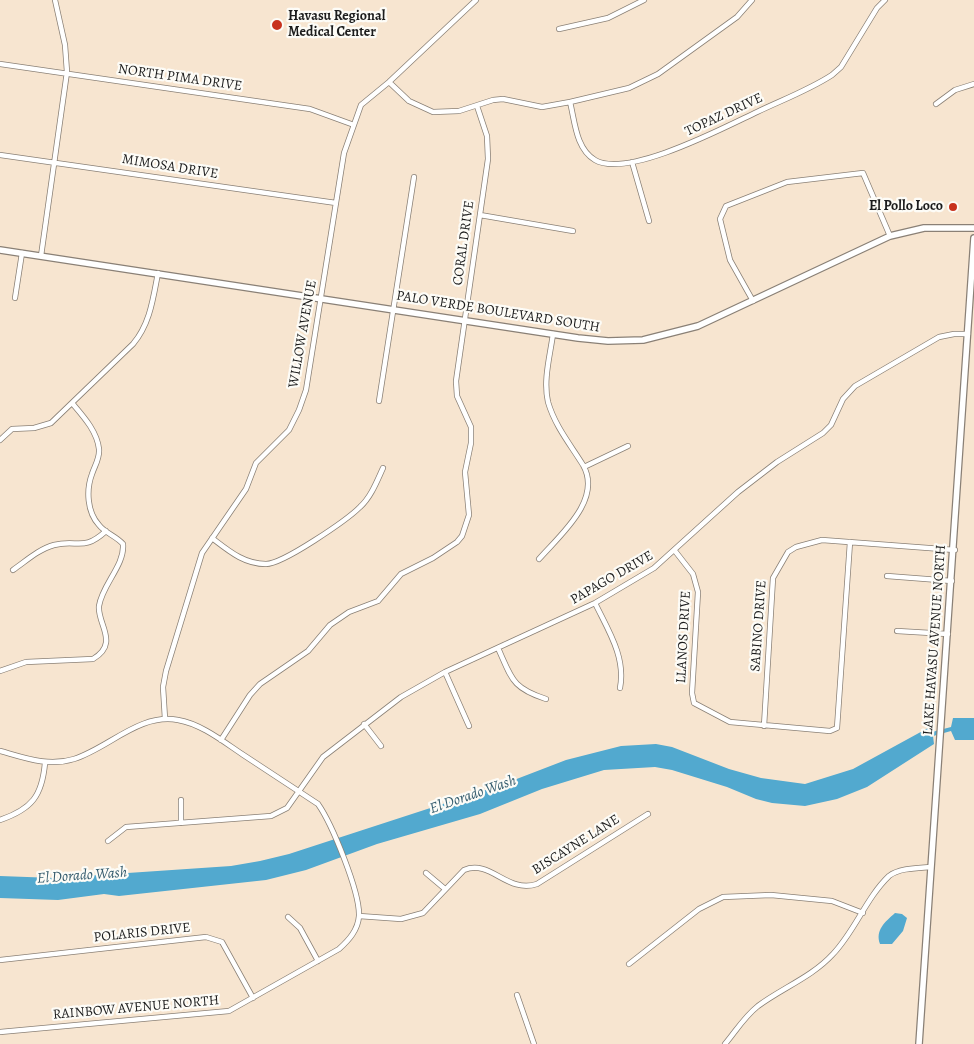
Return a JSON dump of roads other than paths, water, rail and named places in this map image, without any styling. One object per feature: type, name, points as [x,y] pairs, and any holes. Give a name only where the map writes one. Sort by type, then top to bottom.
[{"type":"main road","name":"PALO VERDE BOULEVARD SOUTH","points":[[0,250],[608,341],[642,340],[698,326],[890,236],[924,228],[974,228]]},
{"type":"main road","name":"LAKE HAVASU AVENUE NORTH","points":[[919,1044],[974,238]]},
{"type":"street","points":[[41,256],[67,72],[65,45],[55,0]]},
{"type":"street","name":"WILLOW AVENUE","points":[[165,719],[163,687],[166,671],[202,553],[246,489],[256,463],[289,430],[300,410],[306,390],[344,153],[361,104],[389,82],[476,0]]},
{"type":"street","points":[[559,29],[608,18],[644,0]]},
{"type":"street","points":[[389,82],[409,101],[433,112],[459,111],[503,99],[542,107],[570,102],[629,88],[658,74],[737,17],[752,0]]},
{"type":"street","name":"TOPAZ DRIVE","points":[[570,102],[580,144],[588,155],[597,161],[607,164],[632,162],[677,150],[827,78],[841,67],[877,8],[885,0]]},
{"type":"street","name":"NORTH PIMA DRIVE","points":[[0,64],[67,72],[310,109],[354,125]]},
{"type":"street","points":[[936,104],[955,90],[974,84]]},
{"type":"street","name":"CORAL DRIVE","points":[[221,740],[250,694],[260,684],[308,652],[330,625],[349,612],[378,601],[402,574],[433,558],[457,542],[462,536],[468,515],[465,472],[471,443],[471,427],[457,396],[456,381],[488,148],[487,136],[477,106]]},
{"type":"street","name":"MIMOSA DRIVE","points":[[0,155],[55,161],[336,203]]},
{"type":"street","points":[[632,162],[648,221]]},
{"type":"street","points":[[752,301],[730,260],[720,219],[726,206],[787,182],[863,173],[890,236]]},
{"type":"street","points":[[379,401],[414,177]]},
{"type":"street","points":[[480,215],[573,231]]},
{"type":"street","points":[[15,298],[22,253]]},
{"type":"street","points":[[0,440],[12,429],[34,428],[51,423],[140,335],[151,312],[158,273]]},
{"type":"street","points":[[538,559],[568,527],[582,507],[586,492],[584,467],[561,433],[548,400],[546,383],[553,334]]},
{"type":"street","name":"PAPAGO DRIVE","points":[[108,841],[126,827],[271,816],[286,808],[323,757],[364,724],[420,685],[595,603],[654,568],[675,551],[708,517],[738,492],[777,462],[823,433],[831,425],[843,399],[855,386],[939,337],[968,334]]},
{"type":"street","points":[[0,671],[26,662],[83,660],[98,656],[106,638],[106,629],[100,620],[99,604],[124,548],[119,539],[98,525],[88,502],[89,482],[98,457],[96,438],[88,421],[72,403]]},
{"type":"street","points":[[584,467],[628,446]]},
{"type":"street","points":[[212,538],[248,562],[268,564],[276,562],[291,555],[361,507],[383,468]]},
{"type":"street","points":[[14,570],[43,549],[55,544],[90,543],[106,531]]},
{"type":"street","name":"SABINO DRIVE","points":[[764,726],[775,572],[788,552],[796,547],[822,540],[954,550]]},
{"type":"street","name":"LLANOS DRIVE","points":[[675,551],[694,574],[698,592],[692,693],[694,703],[730,722],[830,731],[837,728],[850,542]]},
{"type":"street","points":[[887,576],[952,581]]},
{"type":"street","points":[[595,603],[621,661],[622,677],[620,688]]},
{"type":"street","points":[[897,631],[948,634]]},
{"type":"street","points":[[498,648],[517,686],[527,693],[546,699]]},
{"type":"street","points":[[445,672],[469,726]]},
{"type":"street","points":[[0,751],[45,763],[73,759],[130,730],[165,719],[193,724],[221,740],[318,804],[327,817],[357,898],[359,916]]},
{"type":"street","points":[[364,724],[381,746]]},
{"type":"street","points":[[0,820],[23,809],[40,794],[45,763]]},
{"type":"street","points":[[181,800],[181,823]]},
{"type":"street","name":"BISCAYNE LANE","points":[[359,916],[401,919],[414,917],[432,906],[445,889],[464,870],[474,867],[488,871],[518,886],[527,887],[537,884],[648,814]]},
{"type":"street","points":[[725,1044],[744,1018],[757,1007],[817,969],[833,954],[891,874],[913,868],[930,868]]},
{"type":"street","points":[[426,873],[445,889]]},
{"type":"street","points":[[628,964],[699,909],[723,897],[771,896],[832,901],[862,913]]},
{"type":"street","name":"RAINBOW AVENUE NORTH","points":[[0,1032],[229,1011],[340,949],[350,939],[359,916]]},
{"type":"street","points":[[288,917],[300,928],[318,961]]},
{"type":"street","name":"POLARIS DRIVE","points":[[0,960],[206,937],[214,938],[222,942],[253,998]]},
{"type":"street","points":[[517,995],[534,1044]]},
{"type":"water","name":"El Dorado Wash","points":[[953,718],[974,718],[974,740],[955,740],[951,731],[933,736],[934,744],[867,787],[837,799],[805,806],[772,803],[756,799],[727,787],[672,770],[655,767],[604,770],[542,789],[480,814],[377,844],[306,870],[266,880],[119,896],[104,894],[58,900],[0,898],[0,876],[54,878],[231,866],[289,854],[501,785],[566,760],[621,746],[656,744],[672,747],[729,769],[761,778],[805,784],[853,769],[928,728],[932,732],[951,727]]},
{"type":"water","points":[[895,913],[902,914],[907,918],[903,931],[892,944],[880,944],[880,930]]},
{"type":"place","name":"Havasu Regional Medical Center","points":[[277,25]]},
{"type":"place","name":"El Pollo Loco","points":[[953,207]]}]
